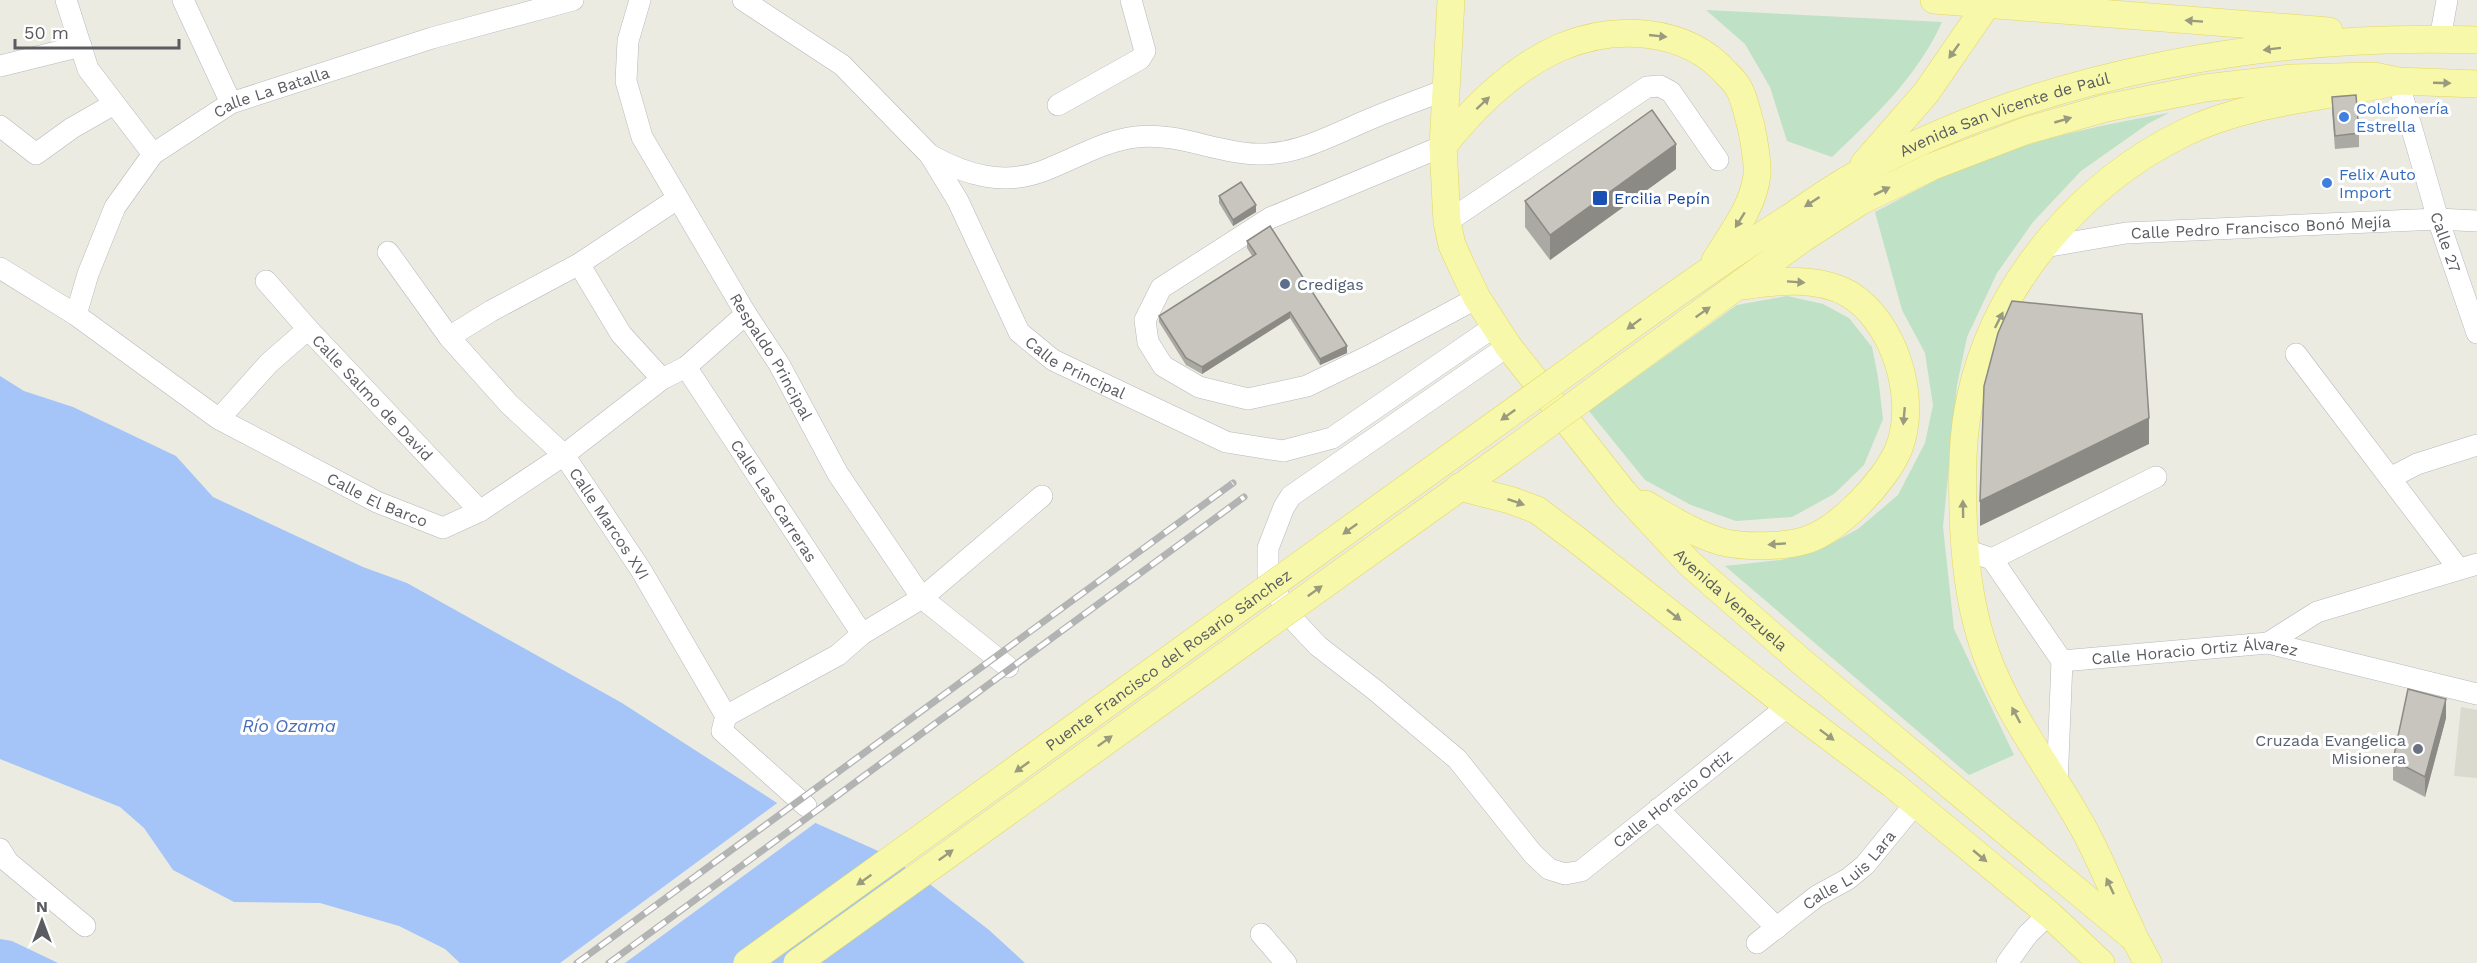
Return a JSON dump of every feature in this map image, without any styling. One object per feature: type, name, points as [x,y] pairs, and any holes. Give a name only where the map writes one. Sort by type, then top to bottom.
[{"type":"main road","name":"Avenida Venezuela","points":[[1451,0],[1444,90],[1443,146],[1447,222],[1452,245],[1478,298],[1502,336],[1624,493],[1690,564],[1811,670],[2135,939],[2148,963]]},
{"type":"main road","points":[[1934,0],[1989,2],[2142,18],[2440,39]]},
{"type":"main road","points":[[1854,176],[1926,93],[1989,2]]},
{"type":"main road","points":[[1443,146],[1461,123],[1503,84],[1531,64],[1561,47],[1595,36],[1631,34],[1664,36],[1692,46],[1718,64],[1738,87],[1754,141],[1757,175],[1749,207],[1710,268]]},
{"type":"main road","name":"Avenida San Vicente de Paúl","points":[[1590,356],[1710,268],[1854,176],[1923,142],[2019,102],[2119,74],[2212,56],[2330,43],[2477,40]]},
{"type":"main road","name":"Avenida San Vicente de Paúl","points":[[1604,383],[1802,239],[1861,201],[1930,168],[2025,131],[2106,108],[2205,88],[2292,78],[2374,76],[2398,81],[2477,84]]},
{"type":"main road","points":[[2135,939],[2086,833],[1996,678],[1980,636],[1964,549],[1962,454],[1971,395],[1988,341],[2015,287],[2050,238],[2088,197],[2133,161],[2187,131],[2236,113],[2295,99],[2361,90],[2398,81]]},
{"type":"main road","points":[[1624,493],[1694,533],[1725,543],[1760,545],[1800,542],[1827,529],[1851,512],[1865,497],[1899,448],[1905,421],[1906,391],[1899,361],[1871,312],[1849,294],[1824,285],[1774,281],[1738,287]]},
{"type":"main road","points":[[1662,303],[1677,330]]},
{"type":"main road","name":"Puente Francisco del Rosario Sánchez","points":[[747,963],[1590,356]]},
{"type":"main road","name":"Puente Francisco del Rosario Sánchez","points":[[797,963],[1604,383]]},
{"type":"main road","points":[[1459,487],[1510,500],[1537,510],[1788,706],[1893,784],[2049,914],[2101,963]]},
{"type":"street","points":[[66,0],[88,69],[153,154]]},
{"type":"street","points":[[183,0],[231,103]]},
{"type":"street","name":"Calle La Batalla","points":[[76,315],[88,274],[115,207],[153,154],[231,103],[504,16],[573,0]]},
{"type":"street","name":"Respaldo Principal","points":[[640,0],[628,40],[626,81],[642,137],[677,199],[778,364],[838,474],[922,598],[1008,667]]},
{"type":"street","name":"Calle Principal","points":[[743,0],[842,65],[930,155],[958,201],[1019,332],[1053,360],[1226,442],[1283,450],[1332,438],[1502,336]]},
{"type":"street","points":[[1058,105],[1140,59],[1145,51],[1131,0]]},
{"type":"street","points":[[2440,39],[2447,0]]},
{"type":"street","points":[[0,66],[81,46]]},
{"type":"street","name":"Calle 27","points":[[2398,81],[2438,219],[2477,333]]},
{"type":"street","points":[[1447,222],[1647,87],[1659,86],[1671,92],[1718,159]]},
{"type":"street","points":[[930,155],[968,173],[1006,178],[1043,171],[1094,148],[1138,137],[1177,138],[1248,154],[1281,153],[1314,144],[1444,90]]},
{"type":"street","points":[[0,126],[36,154],[72,128],[114,104]]},
{"type":"street","points":[[1443,146],[1270,218],[1161,288],[1145,320],[1148,342],[1163,366],[1199,387],[1248,399],[1307,386],[1371,356],[1478,298]]},
{"type":"street","points":[[449,337],[490,311],[579,264],[677,199]]},
{"type":"street","name":"Calle Pedro Francisco Bonó Mejía","points":[[2044,247],[2127,233],[2438,219],[2477,221]]},
{"type":"street","name":"Calle Marcos XVI","points":[[388,252],[449,337],[509,404],[564,455],[641,570],[726,717],[722,731],[806,806]]},
{"type":"street","points":[[579,264],[621,334],[662,379]]},
{"type":"street","name":"Calle El Barco","points":[[0,268],[76,315],[219,419],[377,502],[443,528],[480,512],[564,455],[662,379],[686,367],[746,314]]},
{"type":"street","name":"Calle Salmo de David","points":[[266,281],[308,329],[480,512]]},
{"type":"street","points":[[219,419],[269,363],[308,329]]},
{"type":"street","name":"Calle Horacio Ortiz","points":[[1502,336],[1290,496],[1280,515],[1268,549],[1268,574],[1287,613],[1318,646],[1375,690],[1457,759],[1533,854],[1549,869],[1565,874],[1581,871],[1788,706]]},
{"type":"street","points":[[2268,643],[2317,612],[2468,566],[2390,478],[2296,354]]},
{"type":"street","name":"Calle Las Carreras","points":[[686,367],[862,634]]},
{"type":"street","points":[[2390,478],[2417,464],[2477,445]]},
{"type":"street","points":[[1992,559],[2156,477]]},
{"type":"street","points":[[726,717],[838,655],[862,634],[922,598],[1042,495]]},
{"type":"street","points":[[1964,549],[1992,559],[2062,661],[2057,785]]},
{"type":"street","name":"Calle Horacio Ortiz Álvarez","points":[[2062,661],[2268,643],[2477,694]]},
{"type":"street","name":"Calle Luis Lara","points":[[1757,943],[1817,896],[1848,879],[1866,865],[1915,804]]},
{"type":"street","points":[[1659,809],[1777,928]]},
{"type":"street","points":[[0,849],[8,862],[85,926]]},
{"type":"street","points":[[2007,963],[2028,934],[2049,914]]},
{"type":"street","points":[[1261,934],[1286,963]]},
{"type":"shaded area","points":[[2461,707],[2477,710],[2477,778],[2454,776]]},
{"type":"green space","points":[[1706,10],[1942,22],[1932,42],[1908,78],[1879,111],[1832,157],[1787,141],[1770,87],[1745,44]]},
{"type":"green space","points":[[2169,113],[2149,123],[2081,171],[2033,222],[1997,273],[1967,337],[1957,385],[1943,527],[1954,629],[2014,755],[1969,775],[1725,566],[1781,560],[1821,549],[1858,529],[1898,495],[1925,443],[1933,405],[1925,353],[1902,310],[1875,212],[1946,176],[1994,156],[2068,134]]},
{"type":"green space","points":[[1787,296],[1823,304],[1849,318],[1872,347],[1883,419],[1864,465],[1834,494],[1792,517],[1736,521],[1691,505],[1645,480],[1589,411],[1737,305]]},
{"type":"water","name":"Río Ozama","points":[[0,376],[24,391],[73,407],[176,456],[213,497],[363,567],[407,583],[622,703],[791,812],[876,850],[918,875],[989,930],[1025,963],[460,963],[445,949],[399,926],[320,903],[234,902],[173,870],[144,828],[120,807],[0,759]]},
{"type":"water","points":[[0,939],[12,941],[58,963],[0,963]]},
{"type":"pier","points":[[780,801],[818,821],[625,963],[560,963]]},
{"type":"building","points":[[2356,95],[2359,133],[2335,136],[2332,97]]},
{"type":"building","points":[[1652,110],[1676,144],[1550,235],[1525,201]]},
{"type":"building","points":[[1241,182],[1256,205],[1233,220],[1219,196]]},
{"type":"building","points":[[1270,226],[1347,346],[1320,359],[1290,312],[1202,367],[1186,358],[1159,316],[1256,254],[1247,241]]},
{"type":"building","points":[[2012,301],[2142,314],[2149,418],[1980,501],[1984,386],[1998,333]]},
{"type":"building","name":"Cruzada Evangelica Misionera","points":[[2408,689],[2446,699],[2425,777],[2393,760]]},
{"type":"railway","points":[[577,963],[1233,483]]},
{"type":"railway","points":[[609,963],[1244,497]]},
{"type":"place","name":"Colchonería Estrella","points":[[2344,117]]},
{"type":"place","name":"Felix Auto Import","points":[[2327,183]]},
{"type":"place","name":"Ercilia Pepín","points":[[1600,198]]},
{"type":"place","name":"Credigas","points":[[1285,284]]},
{"type":"place","name":"Cruzada Evangelica Misionera","points":[[2418,749]]}]
